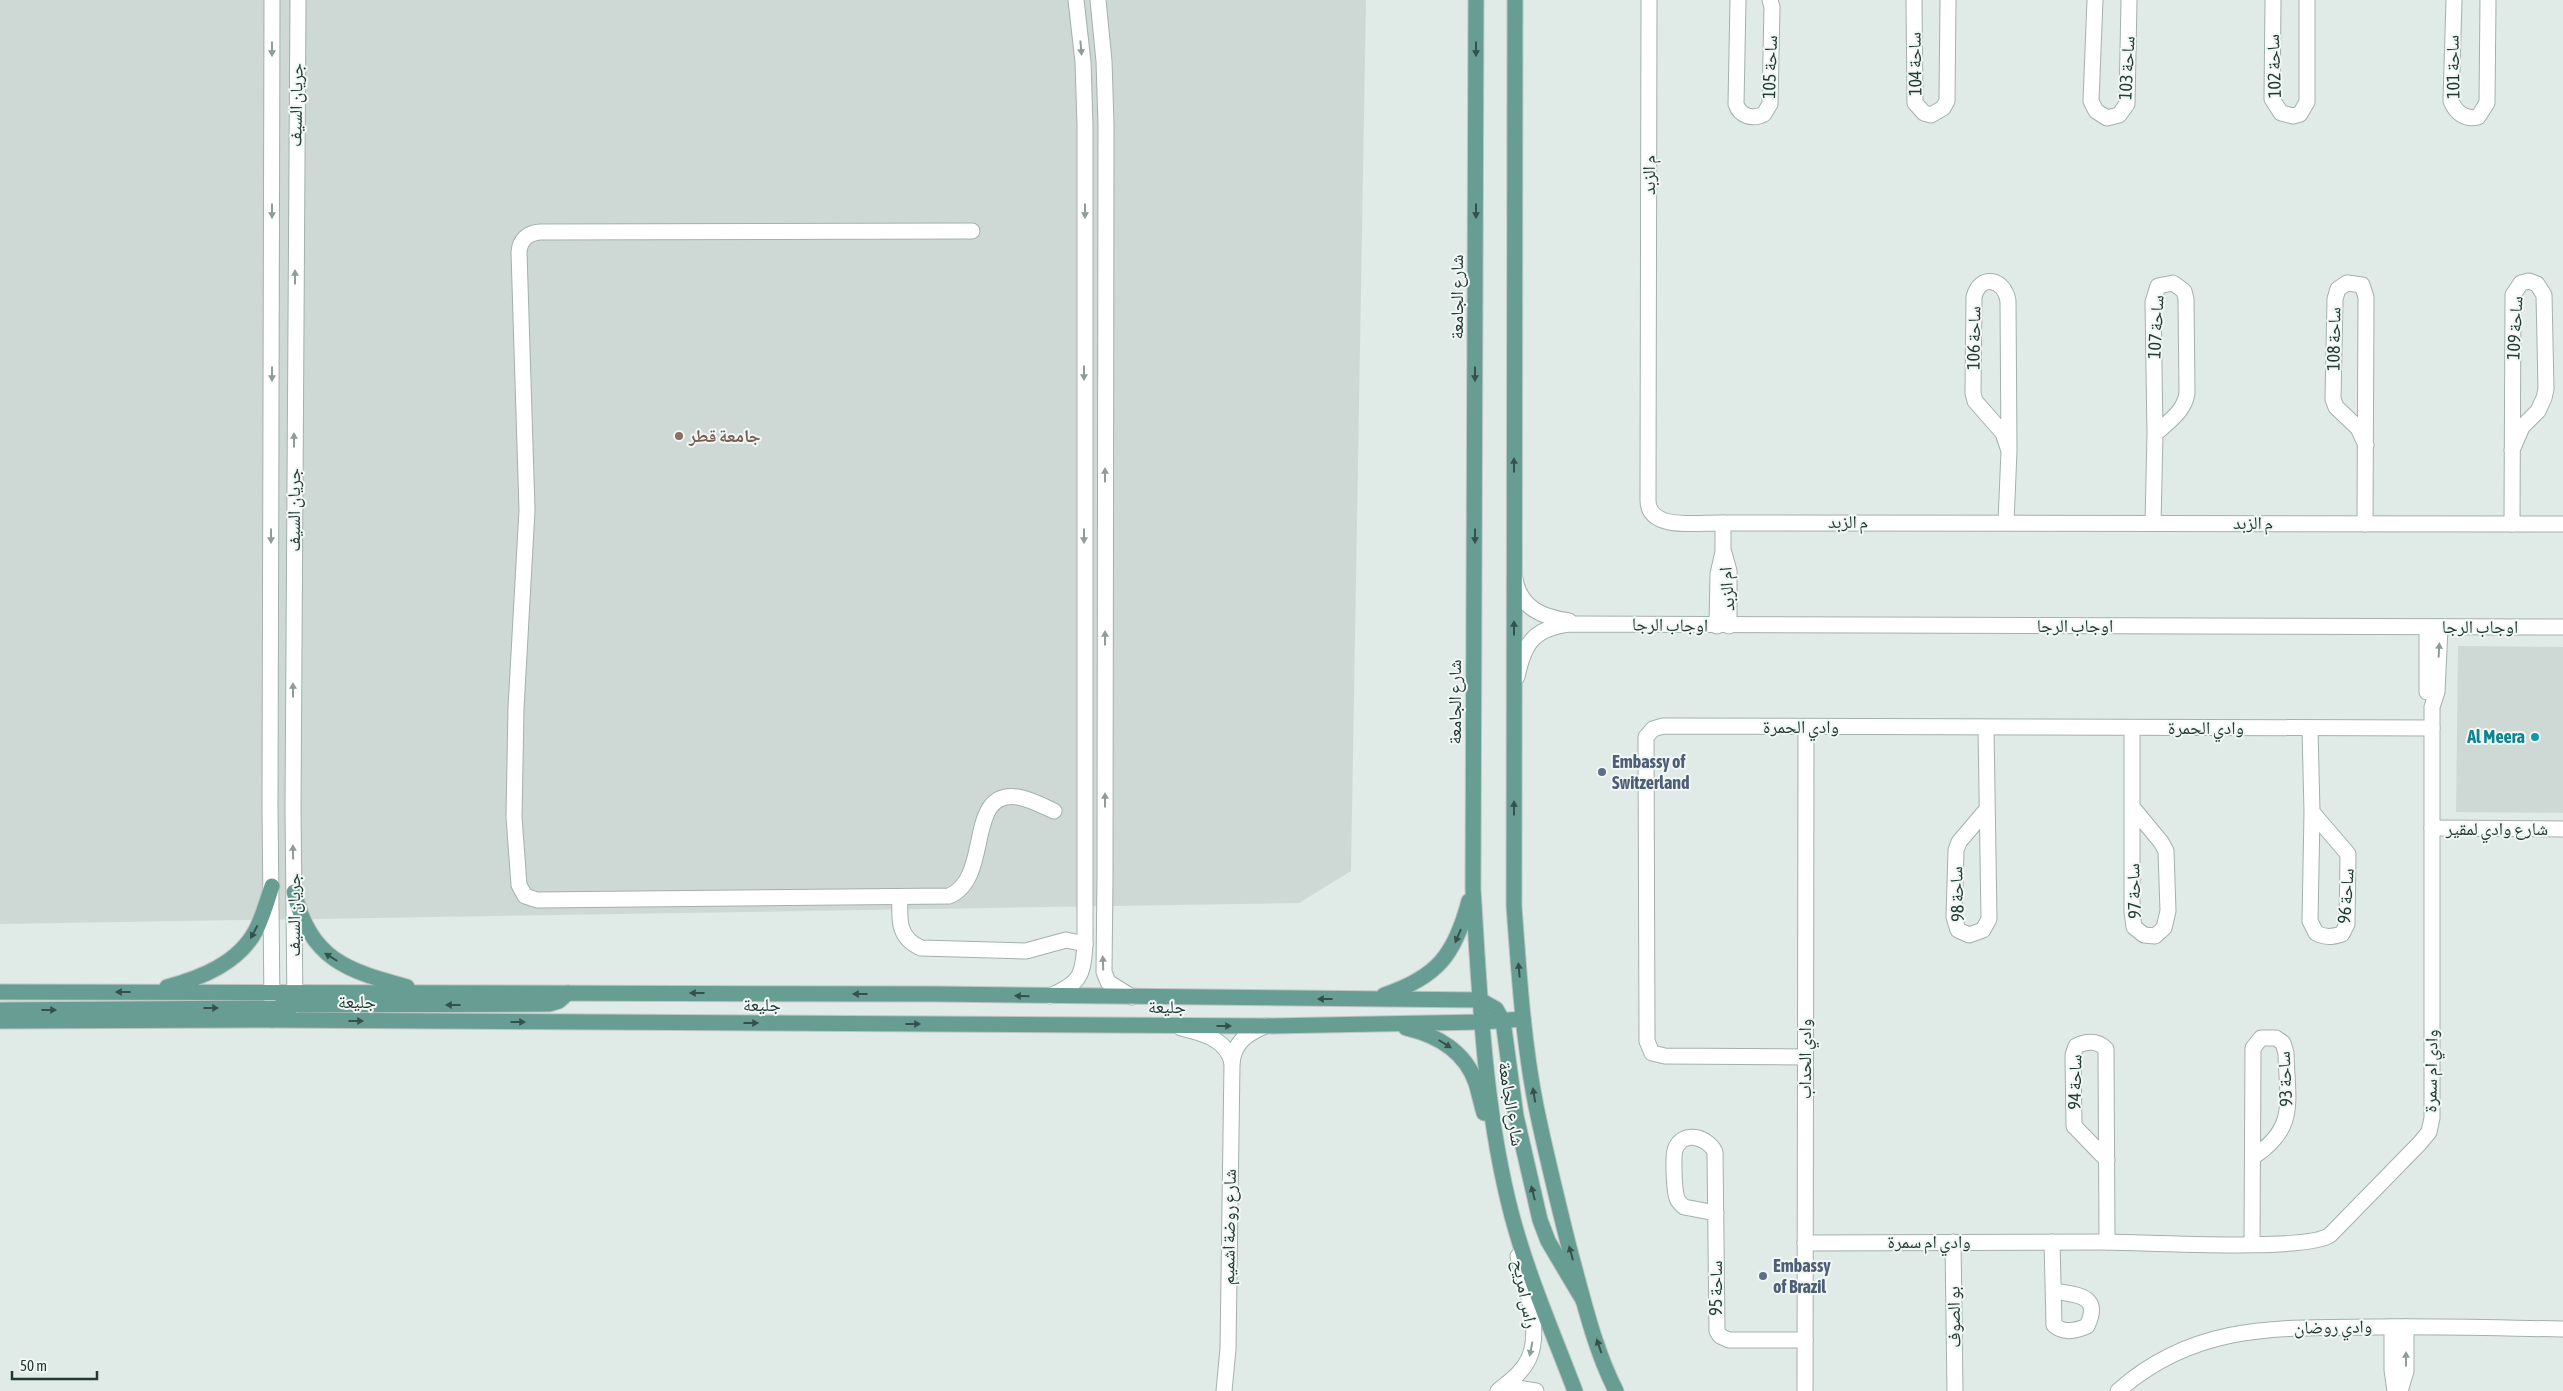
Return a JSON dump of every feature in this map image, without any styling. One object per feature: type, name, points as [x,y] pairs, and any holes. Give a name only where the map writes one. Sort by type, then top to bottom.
[{"type":"main road","name":"شارع الجامعة","points":[[1476,0],[1473,889],[1480,1000],[1494,1128],[1512,1215],[1531,1275],[1575,1391]]},
{"type":"main road","name":"شارع الجامعة","points":[[1515,0],[1514,906],[1523,1018],[1536,1105],[1583,1300],[1616,1391]]},
{"type":"main road","points":[[147,992],[200,976],[224,964],[242,951],[257,928],[272,886]]},
{"type":"main road","points":[[1374,999],[1422,979],[1448,955],[1460,931],[1473,889]]},
{"type":"main road","points":[[294,892],[300,915],[323,951],[355,971],[425,992]]},
{"type":"main road","name":"جليعة","points":[[0,992],[272,992],[295,1006],[1175,1026],[1482,1022],[1523,1018]]},
{"type":"main road","name":"جليعة","points":[[295,1006],[425,992],[1480,1000]]},
{"type":"main road","points":[[0,1021],[272,1014],[295,1006],[549,1004],[559,1001],[568,993]]},
{"type":"main road","points":[[1480,1000],[1496,1009],[1503,1021],[1516,1116],[1540,1220],[1548,1241],[1583,1300]]},
{"type":"main road","points":[[0,1010],[272,1014]]},
{"type":"main road","points":[[1382,1023],[1423,1032],[1442,1042],[1460,1055],[1472,1073],[1486,1119],[1494,1128]]},
{"type":"street","name":"جريان السيف","points":[[272,0],[272,1014]]},
{"type":"street","name":"جريان السيف","points":[[295,1006],[296,108],[298,0]]},
{"type":"street","points":[[1048,997],[1068,989],[1080,976],[1085,944],[1085,125],[1083,62],[1076,0]]},
{"type":"street","points":[[1098,0],[1104,61],[1106,124],[1103,964],[1105,977],[1117,989],[1132,997]]},
{"type":"street","name":"م الزبد","points":[[1649,0],[1648,508],[1655,518],[1666,522],[1723,523],[2563,524]]},
{"type":"street","name":"ساحة 105","points":[[1738,0],[1736,104],[1741,112],[1753,117],[1764,114],[1770,104],[1772,7],[1770,0]]},
{"type":"street","name":"ساحة 104","points":[[1914,0],[1915,103],[1924,113],[1931,115],[1943,108],[1947,101],[1948,0]]},
{"type":"street","name":"ساحة 103","points":[[2095,0],[2091,101],[2096,111],[2107,118],[2119,115],[2127,104],[2129,0]]},
{"type":"street","name":"ساحة 102","points":[[2273,0],[2272,98],[2281,113],[2293,116],[2300,114],[2307,102],[2307,0]]},
{"type":"street","name":"ساحة 101","points":[[2454,0],[2451,101],[2460,114],[2473,118],[2478,116],[2487,103],[2488,0]]},
{"type":"street","points":[[272,108],[280,103],[287,102],[296,108]]},
{"type":"street","points":[[972,231],[540,232],[529,234],[519,247],[527,510],[517,672],[514,817],[519,885],[522,893],[529,898],[547,900],[942,897],[962,889],[970,878],[986,814],[996,802],[1017,797],[1054,811]]},
{"type":"street","name":"ساحة 109","points":[[2512,450],[2522,427],[2541,405],[2546,389],[2544,295],[2538,284],[2529,281],[2521,283],[2513,295],[2512,450],[2512,524]]},
{"type":"street","name":"ساحة 106","points":[[2006,522],[2009,451],[2008,301],[2003,286],[1988,282],[1979,287],[1974,297],[1972,393],[1976,401],[2003,433],[2009,451]]},
{"type":"street","name":"ساحة 107","points":[[2153,523],[2155,434],[2154,297],[2158,286],[2173,283],[2184,291],[2186,299],[2186,403],[2155,434]]},
{"type":"street","name":"ساحة 108","points":[[2365,524],[2366,445],[2366,292],[2358,283],[2347,283],[2338,289],[2335,300],[2333,399],[2336,407],[2358,428],[2366,445]]},
{"type":"street","name":"ام الزبد","points":[[1723,523],[1723,552],[1718,574],[1723,626]]},
{"type":"street","name":"اوجاب الرجا","points":[[1513,555],[1517,589],[1534,611],[1553,618],[1587,623]]},
{"type":"street","name":"اوجاب الرجا","points":[[1514,693],[1522,655],[1527,645],[1535,636],[1560,625],[1587,623],[1723,626],[2563,627]]},
{"type":"street","name":"وادي ام سمرة","points":[[1806,1243],[2107,1242],[2292,1244],[2324,1240],[2419,1144],[2429,1132],[2432,1118],[2432,707],[2427,694],[2433,627]]},
{"type":"street","name":"وادي الحمرة","points":[[1806,1058],[1665,1056],[1652,1052],[1647,1041],[1646,736],[1653,729],[1663,726],[1806,728],[2432,728]]},
{"type":"street","name":"وادي الحداب","points":[[1806,728],[1806,1391]]},
{"type":"street","name":"ساحة 98","points":[[1986,728],[1989,919],[1983,930],[1969,935],[1958,930],[1954,917],[1956,850],[1959,842],[1987,809]]},
{"type":"street","name":"ساحة 97","points":[[2132,728],[2132,912],[2134,927],[2144,935],[2155,936],[2164,928],[2168,911],[2166,851],[2161,842],[2133,808]]},
{"type":"street","name":"ساحة 96","points":[[2310,729],[2312,812],[2310,921],[2316,934],[2332,937],[2342,934],[2347,924],[2348,854],[2312,812]]},
{"type":"street","name":"شارع وادي لمقير","points":[[2432,828],[2563,829]]},
{"type":"street","points":[[900,897],[899,918],[903,933],[907,940],[921,948],[1026,951],[1066,940],[1085,944]]},
{"type":"street","points":[[1085,923],[1094,927],[1104,924]]},
{"type":"street","points":[[1175,1026],[1201,1033],[1220,1043],[1229,1054],[1232,1063]]},
{"type":"street","name":"شارع روضة اشميم","points":[[1224,1391],[1228,1349],[1233,1051],[1238,1043],[1265,1026]]},
{"type":"street","name":"ساحة 93","points":[[2252,1244],[2253,1048],[2261,1038],[2276,1038],[2283,1044],[2286,1053],[2288,1114],[2282,1130],[2268,1147],[2253,1157]]},
{"type":"street","name":"ساحة 94","points":[[2107,1160],[2074,1126],[2073,1055],[2076,1046],[2084,1042],[2097,1042],[2106,1049],[2107,1160],[2107,1242]]},
{"type":"street","name":"ساحة 95","points":[[1716,1213],[1684,1207],[1676,1196],[1675,1151],[1683,1140],[1702,1138],[1708,1141],[1715,1152],[1716,1213],[1716,1326],[1720,1336],[1729,1340],[1806,1340]]},
{"type":"street","name":"راس امريح","points":[[1498,1391],[1524,1366],[1533,1347],[1531,1311],[1510,1226],[1512,1215]]},
{"type":"street","name":"بو الصوف","points":[[1953,1242],[1955,1391]]},
{"type":"street","points":[[2052,1242],[2054,1291]]},
{"type":"street","points":[[2395,1391],[2392,1370],[2399,1327]]},
{"type":"street","points":[[2399,1327],[2406,1371],[2400,1391]]},
{"type":"street","name":"وادي روضان","points":[[2118,1391],[2148,1367],[2179,1351],[2218,1338],[2267,1328],[2563,1329]]},
{"type":"street","points":[[1503,1391],[1518,1388],[1536,1391]]},
{"type":"shaded area","name":"جامعة قطر","points":[[0,0],[1366,0],[1351,871],[1299,903],[0,924]]},
{"type":"shaded area","points":[[2458,646],[2563,647],[2563,813],[2456,812]]},
{"type":"place","name":"جامعة قطر","points":[[679,436]]},
{"type":"place","name":"Al Meera","points":[[2535,737]]},
{"type":"place","name":"Embassy of Switzerland","points":[[1602,772]]},
{"type":"place","name":"Embassy of Brazil","points":[[1763,1276]]}]
